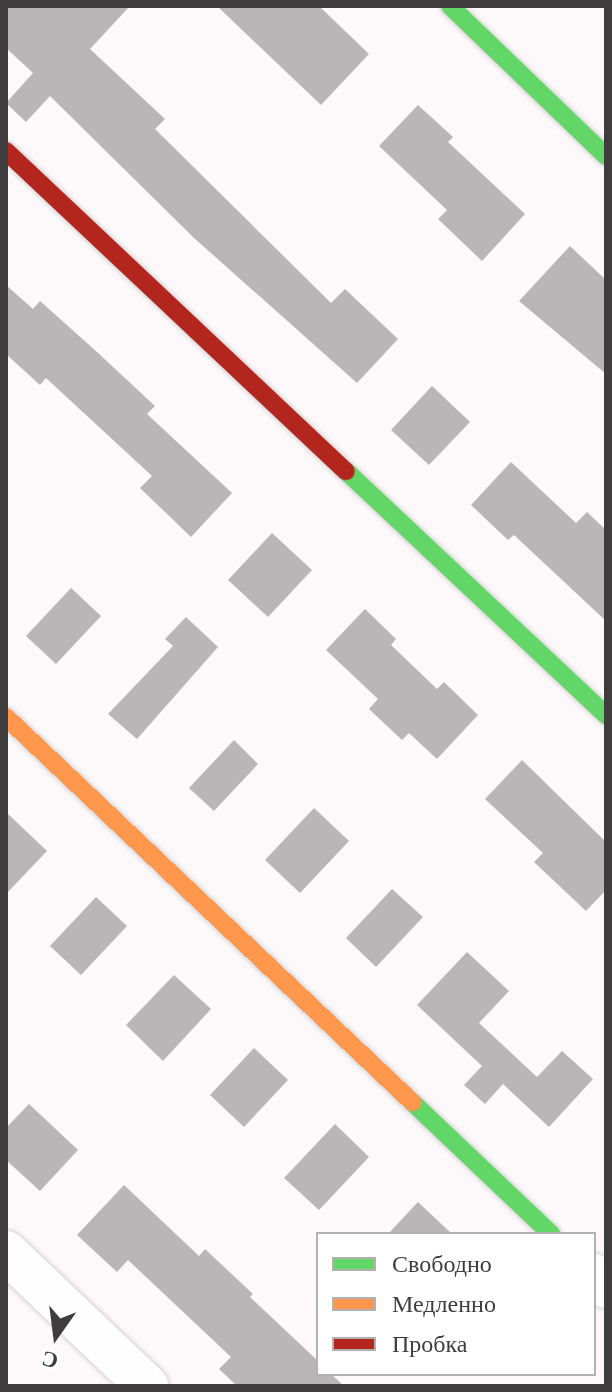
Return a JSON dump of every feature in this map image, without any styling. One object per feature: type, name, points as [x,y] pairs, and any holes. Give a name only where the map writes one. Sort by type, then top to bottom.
[{"type":"street","points":[[450,6],[606,156]]},
{"type":"street","points":[[6,151],[606,715]]},
{"type":"street","points":[[6,717],[549,1232]]},
{"type":"street","points":[[6,1252],[147,1386]]},
{"type":"building","points":[[6,6],[130,6],[90,49],[165,119],[155,129],[331,303],[345,289],[398,339],[357,383],[194,238],[50,96],[26,122],[6,103],[33,73],[6,48]]},
{"type":"building","points":[[217,6],[319,6],[369,54],[321,105]]},
{"type":"building","points":[[418,105],[453,137],[448,142],[525,214],[482,261],[438,219],[447,210],[379,146]]},
{"type":"building","points":[[570,246],[606,280],[606,374],[519,301]]},
{"type":"building","points":[[6,285],[33,309],[40,301],[97,352],[155,406],[147,414],[232,493],[191,537],[140,488],[152,476],[46,378],[40,385],[6,354]]},
{"type":"building","points":[[432,386],[470,422],[429,465],[391,430]]},
{"type":"building","points":[[511,462],[576,523],[587,512],[606,530],[606,621],[514,535],[508,540],[471,505]]},
{"type":"building","points":[[272,533],[312,570],[268,617],[228,580]]},
{"type":"building","points":[[71,588],[101,616],[56,664],[26,636]]},
{"type":"building","points":[[365,609],[396,639],[391,645],[437,689],[444,682],[478,715],[437,759],[409,733],[402,740],[369,709],[378,699],[326,650]]},
{"type":"building","points":[[186,617],[218,647],[137,739],[108,714],[173,646],[165,639]]},
{"type":"building","points":[[234,740],[258,764],[214,811],[189,788]]},
{"type":"building","points":[[522,760],[606,842],[606,890],[586,911],[534,862],[543,853],[485,799]]},
{"type":"building","points":[[314,808],[349,841],[300,893],[265,860]]},
{"type":"building","points":[[6,812],[47,851],[6,894]]},
{"type":"building","points":[[392,889],[423,917],[376,967],[346,938]]},
{"type":"building","points":[[96,897],[127,926],[81,975],[50,946]]},
{"type":"building","points":[[467,952],[509,991],[479,1023],[537,1077],[562,1051],[593,1079],[549,1127],[503,1084],[485,1104],[464,1085],[482,1066],[417,1005]]},
{"type":"building","points":[[174,975],[211,1009],[163,1061],[126,1025]]},
{"type":"building","points":[[254,1048],[288,1080],[244,1127],[210,1095]]},
{"type":"building","points":[[29,1104],[78,1150],[40,1191],[6,1160],[6,1128]]},
{"type":"building","points":[[335,1124],[369,1157],[319,1210],[284,1178]]},
{"type":"building","points":[[124,1185],[199,1256],[205,1249],[253,1294],[250,1297],[316,1359],[316,1376],[333,1376],[344,1386],[237,1386],[219,1369],[231,1357],[128,1260],[117,1272],[77,1235]]},
{"type":"building","points":[[418,1202],[450,1232],[390,1232]]},
{"type":"traffic: fast","points":[[450,6],[606,156]]},
{"type":"traffic: fast","points":[[346,471],[606,715]]},
{"type":"traffic: fast","points":[[412,1102],[549,1232]]},
{"type":"traffic: slow","points":[[6,717],[412,1102]]},
{"type":"traffic: jam","points":[[6,151],[346,471]]}]
